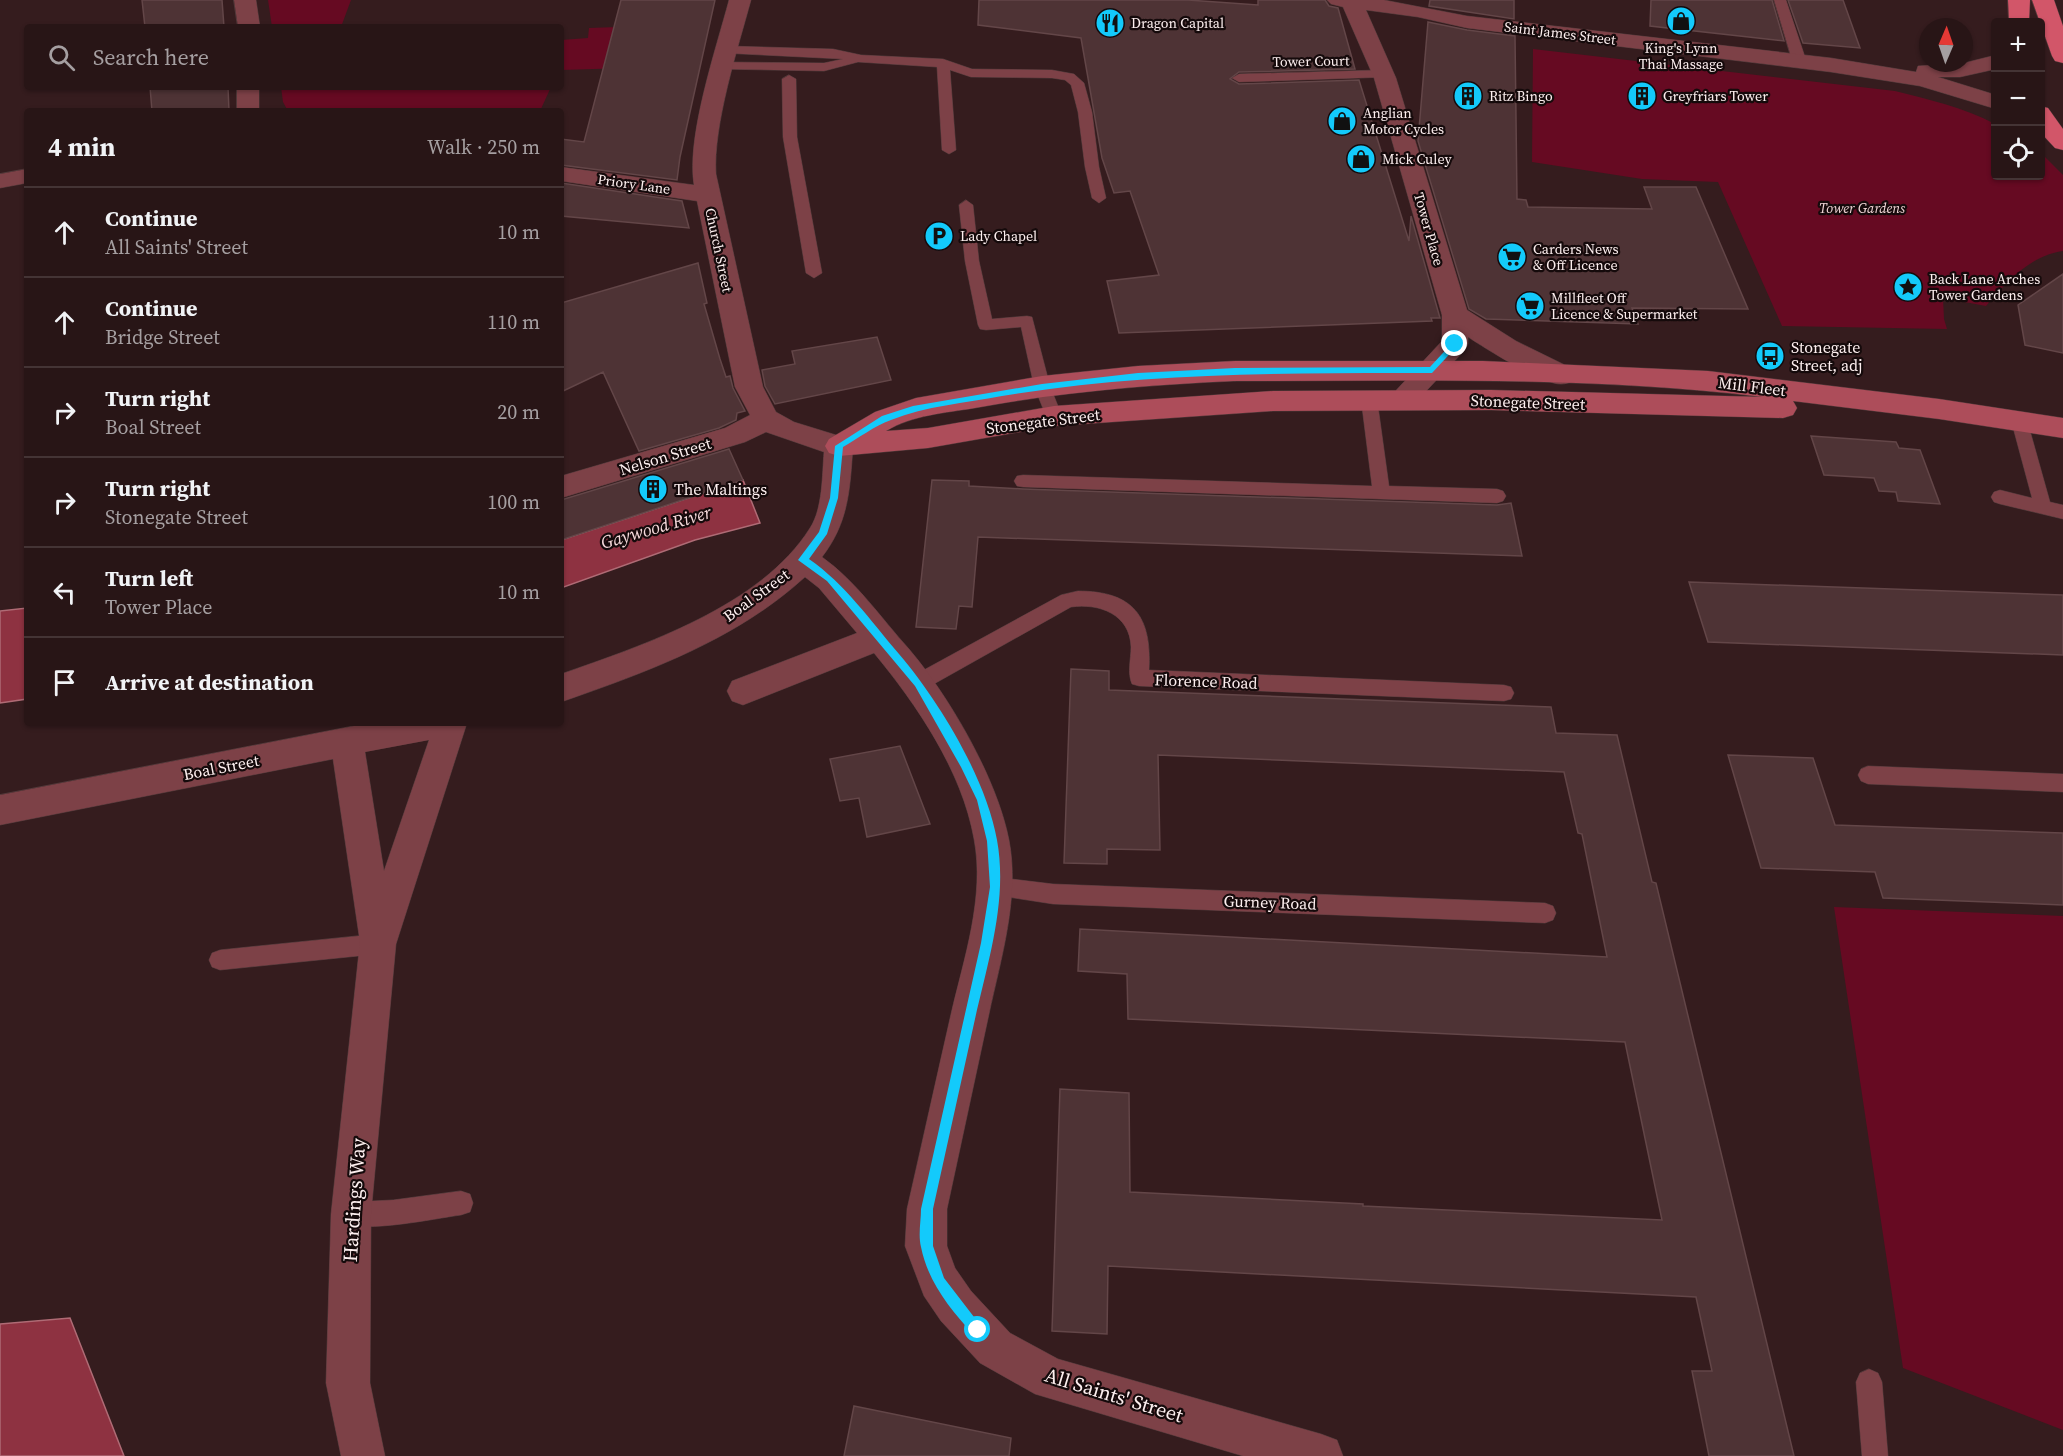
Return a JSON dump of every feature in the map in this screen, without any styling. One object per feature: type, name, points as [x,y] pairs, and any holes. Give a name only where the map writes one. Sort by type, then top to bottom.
[{"type":"main road","points":[[2019,0],[2019,18]]},
{"type":"main road","points":[[2043,0],[2063,56]]},
{"type":"street","points":[[245,0],[249,24]]},
{"type":"street","name":"Church Street","points":[[740,0],[725,58],[704,170],[749,387],[766,418]]},
{"type":"street","name":"Saint James Street","points":[[1345,2],[1418,11],[1467,22],[1799,60],[1923,80],[1991,101]]},
{"type":"street","name":"Tower Place","points":[[1345,2],[1383,74],[1455,315],[1455,344],[1402,399]]},
{"type":"street","name":"Saint James Street","points":[[1396,31],[1426,22],[1467,22]]},
{"type":"street","name":"Tower Place","points":[[1383,74],[1396,31]]},
{"type":"street","name":"Saint James Street","points":[[1831,65],[1941,71],[1960,70],[1991,63]]},
{"type":"street","points":[[248,90],[248,108]]},
{"type":"street","name":"Priory Lane","points":[[564,174],[708,195]]},
{"type":"street","points":[[0,181],[24,177]]},
{"type":"street","points":[[1455,315],[1496,344],[1525,360],[1561,375]]},
{"type":"street","name":"Stonegate Street","points":[[839,446],[885,418],[916,408],[1042,387],[1138,376],[1235,370],[1483,371]]},
{"type":"street","name":"Mill Fleet","points":[[1483,371],[1708,381],[1939,409],[2063,428]]},
{"type":"street","name":"Stonegate Street","points":[[839,446],[928,438],[1054,416],[1273,401],[1402,399],[1721,408],[1939,409]]},
{"type":"street","points":[[766,418],[784,429],[839,446]]},
{"type":"street","name":"Nelson Street","points":[[564,486],[735,435],[766,418]]},
{"type":"street","points":[[2019,420],[2063,422]]},
{"type":"street","name":"Mill Fleet","points":[[2019,420],[2063,434]]},
{"type":"street","name":"Boal Street","points":[[564,687],[639,660],[730,617],[765,592],[803,560],[823,534],[834,498],[839,446]]},
{"type":"street","name":"All Saints' Street","points":[[803,560],[830,579],[918,684],[965,764],[982,800],[992,841],[995,887],[986,943],[927,1209],[926,1246],[939,1281],[956,1306],[995,1348],[1050,1379],[1322,1456]]},
{"type":"street","points":[[743,691],[878,638]]},
{"type":"street","name":"Boal Street","points":[[0,810],[428,726]]},
{"type":"street","name":"Hardings Way","points":[[363,1456],[348,1383],[351,1214],[378,944],[450,726]]},
{"type":"street","name":"Hardings Way","points":[[347,743],[378,944]]},
{"type":"lane","points":[[1780,0],[1799,60]]},
{"type":"lane","points":[[725,58],[824,67],[861,59],[943,63],[971,73],[1052,74],[1069,77],[1077,83],[1085,112],[1092,167],[1099,198]]},
{"type":"lane","points":[[943,63],[949,150]]},
{"type":"lane","name":"Tower Court","points":[[1239,78],[1383,74]]},
{"type":"lane","points":[[789,79],[790,137],[814,273]]},
{"type":"lane","points":[[966,205],[972,261],[986,325],[1027,321],[1042,387],[1054,416]]},
{"type":"lane","points":[[1369,399],[1381,492]]},
{"type":"lane","points":[[2019,420],[2043,508]]},
{"type":"lane","points":[[1023,481],[1497,496]]},
{"type":"lane","points":[[2000,497],[2063,512]]},
{"type":"lane","name":"Florence Road","points":[[918,684],[1066,600],[1082,596],[1113,604],[1130,617],[1139,635],[1139,678],[1504,693]]},
{"type":"lane","points":[[1868,774],[2063,783]]},
{"type":"lane","name":"Gurney Road","points":[[995,887],[1053,894],[1545,913]]},
{"type":"lane","points":[[220,960],[378,944]]},
{"type":"lane","points":[[351,1214],[393,1212],[460,1203]]},
{"type":"lane","points":[[1869,1382],[1875,1456]]},
{"type":"green space","points":[[268,0],[351,0],[342,24],[272,24]]},
{"type":"green space","points":[[703,24],[693,66],[564,70],[564,40],[588,38],[589,28]]},
{"type":"green space","name":"Tower Gardens","points":[[1533,49],[1895,91],[1946,104],[1991,122],[1991,180],[2045,180],[2045,157],[2063,175],[2063,251],[2029,264],[2011,279],[1986,306],[1943,298],[1947,329],[1782,326],[1718,182],[1642,179],[1532,162]]},
{"type":"green space","points":[[281,90],[550,90],[541,108],[286,108]]},
{"type":"green space","points":[[1834,907],[2063,916],[2063,1430],[1903,1368]]},
{"type":"water","name":"Gaywood River","points":[[743,480],[760,523],[695,540],[564,587],[564,539]]},
{"type":"water","points":[[24,608],[24,699],[0,703],[0,611]]},
{"type":"water","points":[[70,1318],[124,1456],[0,1456],[0,1324]]},
{"type":"building","points":[[142,0],[222,0],[224,24],[145,24]]},
{"type":"building","points":[[621,0],[715,0],[680,157],[677,180],[564,165],[564,139],[584,142]]},
{"type":"building","points":[[979,0],[1188,0],[1258,5],[1258,0],[1325,0],[1329,6],[1338,8],[1355,69],[1239,72],[1230,79],[1239,84],[1359,80],[1409,241],[1411,216],[1440,318],[1431,318],[1432,321],[1119,333],[1107,281],[1159,275],[1130,191],[1114,193],[1102,158],[1081,38],[978,25]]},
{"type":"building","points":[[1430,0],[1514,0],[1514,19],[1429,6]]},
{"type":"building","points":[[1651,0],[1772,0],[1784,41],[1650,26]]},
{"type":"building","points":[[1788,0],[1843,0],[1860,48],[1803,43]]},
{"type":"building","points":[[1428,22],[1515,36],[1517,199],[1526,200],[1528,207],[1652,209],[1644,187],[1696,187],[1748,309],[1632,308],[1638,324],[1486,319],[1469,309],[1418,141]]},
{"type":"building","points":[[150,90],[228,90],[229,108],[152,108]]},
{"type":"building","points":[[564,183],[682,201],[689,228],[564,216]]},
{"type":"building","points":[[698,263],[707,303],[704,304],[720,359],[726,377],[730,376],[733,388],[745,411],[737,413],[736,420],[719,428],[639,451],[603,372],[564,391],[564,302]]},
{"type":"building","points":[[2063,274],[2063,353],[2025,345],[2018,305]]},
{"type":"building","points":[[877,337],[891,380],[775,404],[765,386],[762,370],[795,364],[792,351]]},
{"type":"building","points":[[1811,436],[1896,442],[1899,448],[1920,450],[1940,504],[1898,501],[1896,492],[1879,491],[1874,478],[1824,475]]},
{"type":"building","name":"The Maltings","points":[[729,449],[743,480],[564,539],[564,499]]},
{"type":"building","points":[[932,480],[969,481],[969,486],[1023,489],[1497,505],[1511,503],[1522,556],[978,537],[972,607],[959,606],[956,629],[916,627]]},
{"type":"building","points":[[1689,582],[2063,595],[2063,655],[1708,642]]},
{"type":"building","points":[[1071,669],[1109,671],[1109,690],[1551,707],[1556,733],[1617,735],[1652,882],[1656,883],[1794,1456],[1709,1456],[1692,1371],[1712,1371],[1696,1297],[1108,1266],[1107,1334],[1052,1331],[1060,1089],[1129,1093],[1130,1192],[1662,1220],[1625,1042],[1128,1019],[1127,974],[1078,971],[1080,929],[1607,957],[1582,834],[1578,833],[1564,772],[1158,755],[1160,850],[1107,849],[1107,864],[1064,863]]},
{"type":"building","points":[[900,746],[930,824],[867,837],[859,798],[840,801],[830,759]]},
{"type":"building","points":[[1728,755],[1813,758],[1835,825],[2063,833],[2063,905],[1883,898],[1875,872],[1761,868]]},
{"type":"building","points":[[854,1406],[1011,1438],[1009,1456],[844,1456]]},
{"type":"place","name":"King's Lynn Thai Massage","points":[[1681,21]]},
{"type":"place","name":"Dragon Capital","points":[[1110,23]]},
{"type":"place","name":"Ritz Bingo","points":[[1468,96]]},
{"type":"place","name":"Greyfriars Tower","points":[[1642,96]]},
{"type":"place","name":"Anglian Motor Cycles","points":[[1342,121]]},
{"type":"place","name":"Mick Culey","points":[[1361,159]]},
{"type":"place","name":"Lady Chapel","points":[[939,236]]},
{"type":"place","name":"Carders News & Off Licence","points":[[1512,257]]},
{"type":"place","name":"Back Lane Arches Tower Gardens","points":[[1908,287]]},
{"type":"place","name":"Millfleet Off Licence & Supermarket","points":[[1530,306]]},
{"type":"place","name":"Stonegate Street, adj","points":[[1770,356]]},
{"type":"place","name":"The Maltings","points":[[653,489]]},
{"type":"route","points":[[978,1330],[956,1306],[939,1281],[926,1246],[927,1209],[986,943],[995,887],[992,841],[982,800],[965,764],[918,684],[830,579],[803,560],[823,534],[834,498],[839,446],[885,418],[916,408],[1042,387],[1138,376],[1235,370],[1432,370],[1455,344]]}]
